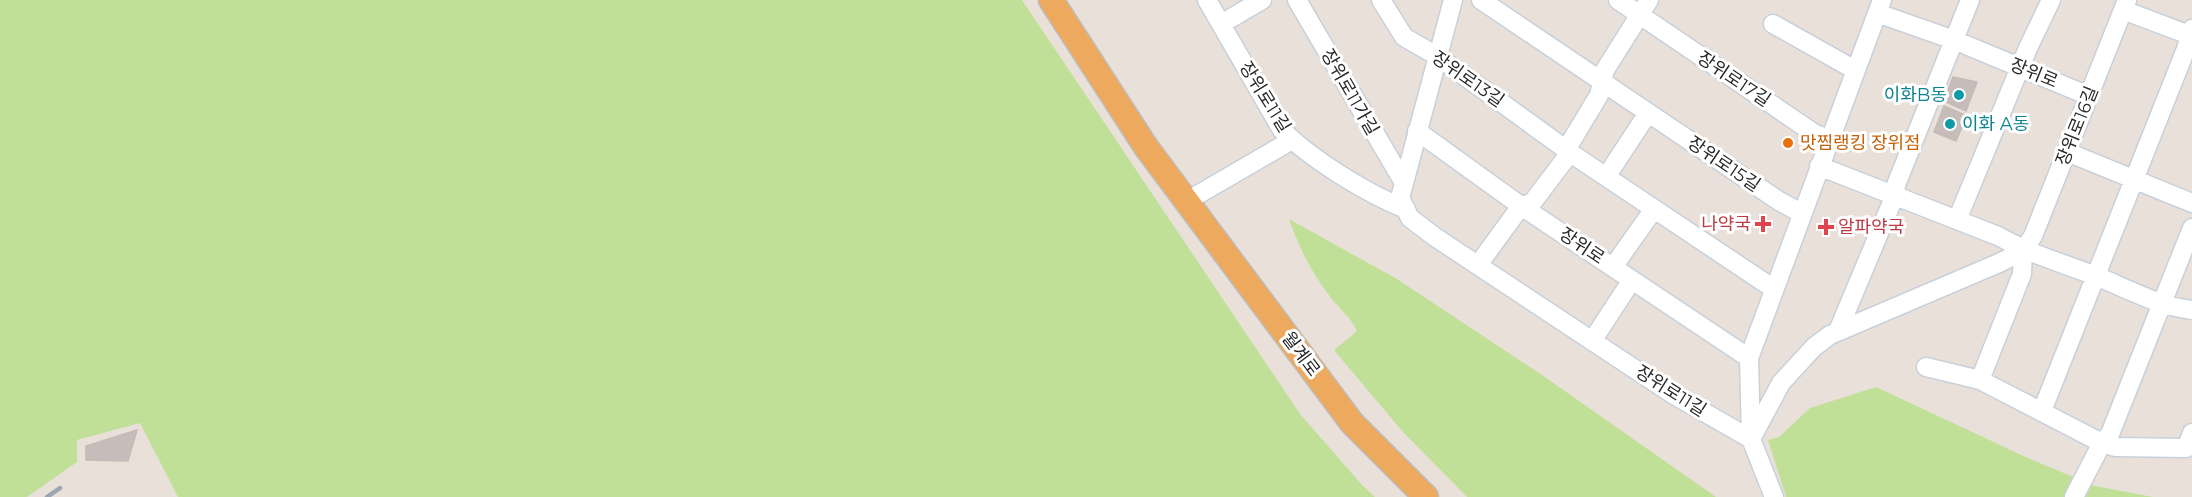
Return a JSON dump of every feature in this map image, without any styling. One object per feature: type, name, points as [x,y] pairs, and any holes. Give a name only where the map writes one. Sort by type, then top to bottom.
[{"type":"main road","name":"월계로","points":[[1051,0],[1146,147],[1352,423],[1426,497]]},
{"type":"street","name":"장위로11길","points":[[1207,0],[1282,130],[1292,140],[1381,199],[1406,209],[1410,218],[1478,265],[1674,395],[1751,440]]},
{"type":"street","points":[[1221,24],[1262,0]]},
{"type":"street","name":"장위로11가길","points":[[1297,0],[1404,183]]},
{"type":"street","name":"장위로13길","points":[[1380,0],[1404,37],[1437,56],[1566,150],[1774,289]]},
{"type":"street","points":[[1406,209],[1400,198],[1453,0]]},
{"type":"street","name":"장위로15길","points":[[1481,0],[1779,201],[1801,213]]},
{"type":"street","name":"장위로17길","points":[[1618,0],[1645,8],[1815,134],[1829,139]]},
{"type":"street","points":[[1838,331],[1970,0]]},
{"type":"street","points":[[1957,220],[2051,0]]},
{"type":"street","points":[[2042,411],[2191,33],[2125,5]]},
{"type":"street","name":"장위로16길","points":[[1980,380],[2022,274],[2023,251],[2033,236],[2125,5]]},
{"type":"street","name":"장위로","points":[[1774,497],[1751,440],[1749,358],[1879,6],[1953,40],[2089,96]]},
{"type":"street","points":[[1478,265],[1521,206],[1532,203],[1566,158],[1566,150],[1599,95],[1605,70],[1645,8]]},
{"type":"street","points":[[1773,24],[1855,70]]},
{"type":"street","points":[[1606,177],[1648,113]]},
{"type":"street","name":"장위로","points":[[1417,131],[1521,206],[1749,358]]},
{"type":"street","points":[[1187,201],[1292,140]]},
{"type":"street","points":[[2067,152],[2192,203]]},
{"type":"street","points":[[1819,166],[1998,236],[2023,251],[2096,276],[2162,304],[2192,310]]},
{"type":"street","points":[[1613,267],[1654,209]]},
{"type":"street","points":[[2074,497],[2102,443],[2110,434],[2192,228]]},
{"type":"street","points":[[1751,440],[1780,383],[1814,347],[1838,331],[2023,251]]},
{"type":"street","points":[[1592,341],[1632,280]]},
{"type":"street","points":[[1926,368],[1980,380],[2102,443],[2115,447],[2187,448],[2192,433]]},
{"type":"green space","points":[[0,0],[1022,0],[1300,414],[1375,497],[178,497],[140,423],[77,440],[77,462],[27,497],[0,497]]},
{"type":"green space","points":[[1289,219],[1397,279],[1542,375],[1716,497],[1467,497],[1402,431],[1334,350],[1357,331],[1316,277]]},
{"type":"green space","points":[[1876,387],[2030,459],[2095,486],[2153,497],[1786,497],[1768,440],[1779,437],[1810,408]]},
{"type":"building","name":"이화B동","points":[[1953,77],[1977,82],[1966,111],[1944,101]]},
{"type":"building","name":"이화 A동","points":[[1944,106],[1967,116],[1956,141],[1934,132]]},
{"type":"building","points":[[137,430],[128,461],[86,460],[86,446]]},
{"type":"railway","points":[[47,497],[60,488]]},
{"type":"place","name":"이화B동","points":[[1959,95]]},
{"type":"place","name":"이화 A동","points":[[1950,124]]},
{"type":"place","name":"맛찜랭킹 장위점","points":[[1788,143]]},
{"type":"place","name":"나약국","points":[[1763,224]]},
{"type":"place","name":"알파약국","points":[[1826,227]]}]
